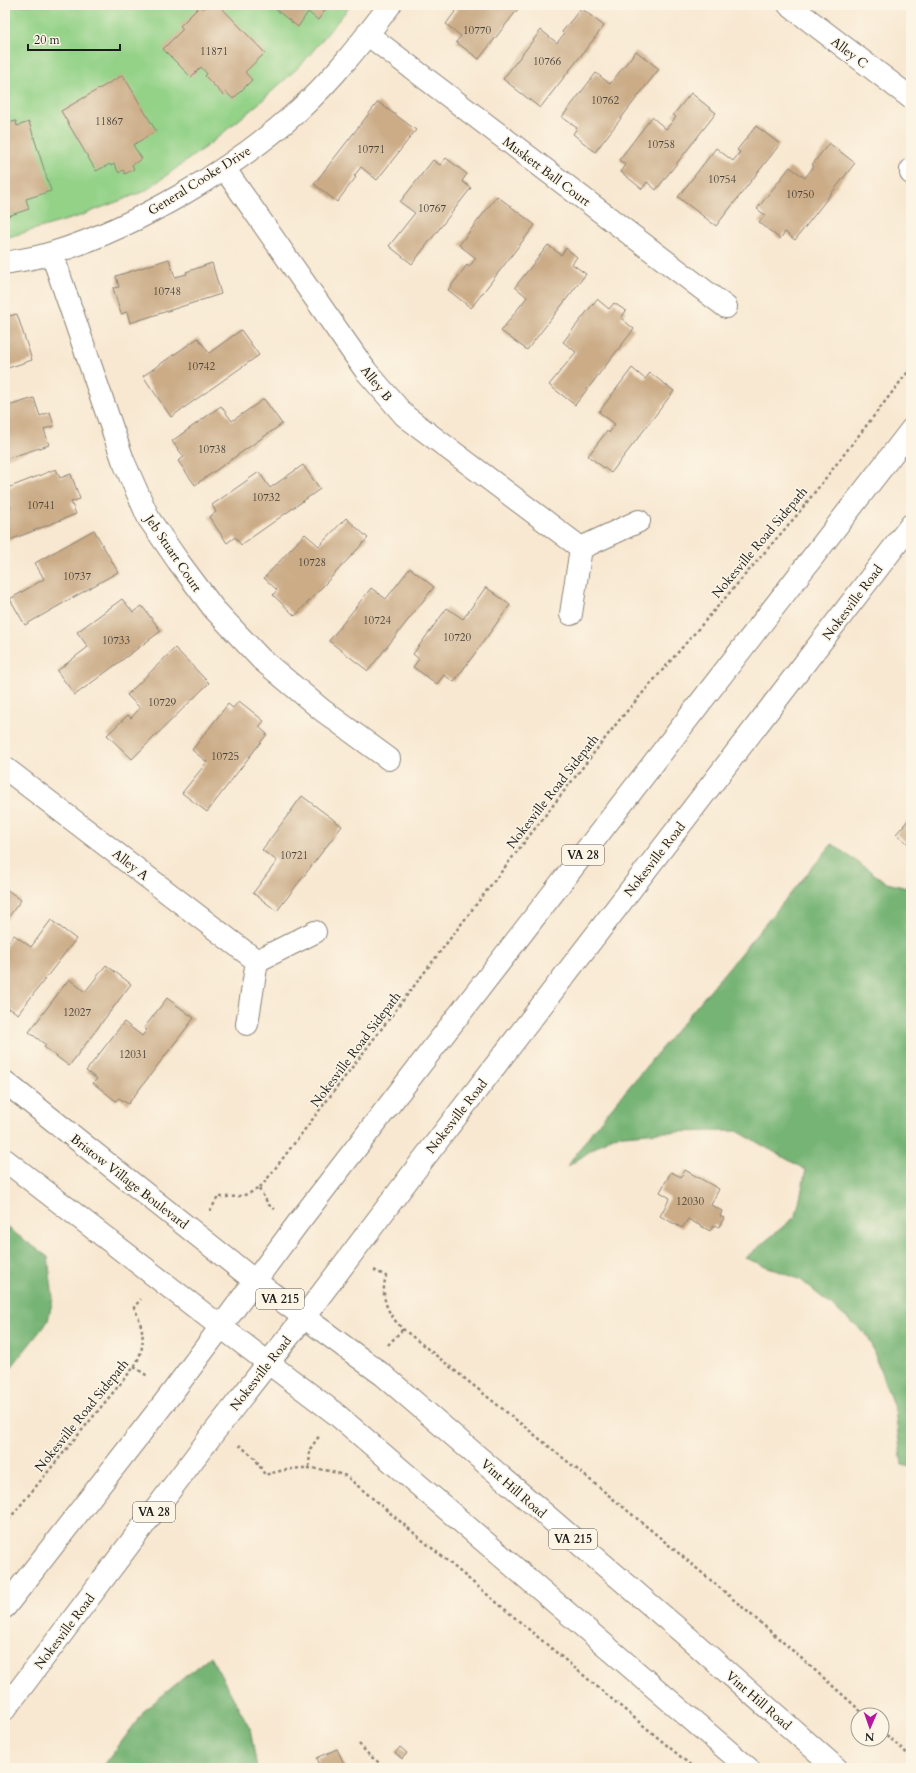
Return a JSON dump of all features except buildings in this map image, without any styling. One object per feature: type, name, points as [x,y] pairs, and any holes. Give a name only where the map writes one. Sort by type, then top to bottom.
[{"type":"main road","name":"General Cooke Drive","points":[[5,263],[52,254],[99,236],[139,217],[224,168],[267,138],[300,109],[330,78],[390,5]]},
{"type":"main road","name":"Alley C","points":[[789,5],[911,98]]},
{"type":"main road","name":"Muskett Ball Court","points":[[367,34],[726,307]]},
{"type":"main road","name":"Alley B","points":[[224,168],[366,371],[390,401],[425,433],[581,548]]},
{"type":"main road","name":"Jeb Stuart Court","points":[[52,254],[123,460],[149,518],[157,531],[214,609],[262,659],[322,710],[389,759]]},
{"type":"main road","name":"VA 28","points":[[5,1607],[911,430]]},
{"type":"main road","points":[[571,614],[581,548],[639,521]]},
{"type":"main road","name":"Nokesville Road","points":[[5,1710],[212,1434],[304,1317],[426,1154],[911,525]]},
{"type":"main road","name":"Alley A","points":[[5,768],[257,961]]},
{"type":"main road","points":[[247,1024],[257,961],[315,932]]},
{"type":"main road","name":"Bristow Village Boulevard","points":[[5,1082],[255,1281]]},
{"type":"main road","points":[[5,1160],[220,1327],[336,1414],[748,1768]]},
{"type":"main road","name":"Vint Hill Road","points":[[255,1281],[383,1376],[683,1633],[836,1768]]},
{"type":"path","name":"Nokesville Road Sidepath","points":[[259,1189],[343,1081],[491,885],[625,714],[797,515],[911,368]]},
{"type":"path","points":[[209,1213],[218,1197],[239,1197],[259,1189],[269,1205]]},
{"type":"path","points":[[372,1269],[386,1276],[384,1289],[386,1307],[391,1316],[402,1329],[594,1482],[816,1671],[856,1707]]},
{"type":"path","name":"Nokesville Road Sidepath","points":[[5,1524],[134,1367],[142,1351],[143,1338],[142,1325],[134,1306],[143,1297]]},
{"type":"path","points":[[391,1340],[402,1329]]},
{"type":"path","points":[[134,1367],[150,1378]]},
{"type":"path","points":[[309,1467],[310,1448]]},
{"type":"path","points":[[255,1458],[265,1475],[290,1469],[309,1467],[321,1468],[346,1476],[694,1768]]},
{"type":"path","points":[[890,1738],[911,1757]]},
{"type":"path","points":[[359,1744],[369,1755],[386,1768]]},
{"type":"green space","points":[[5,5],[351,5],[302,64],[258,104],[212,142],[145,191],[77,217],[5,238]]},
{"type":"green space","points":[[832,844],[887,883],[911,889],[911,1467],[902,1465],[895,1411],[868,1336],[801,1280],[745,1258],[796,1216],[806,1170],[737,1131],[659,1132],[612,1136],[567,1167],[593,1130]]},
{"type":"green space","points":[[5,1226],[48,1257],[53,1298],[48,1321],[5,1375]]},
{"type":"green space","points":[[210,1656],[250,1728],[257,1768],[102,1768],[146,1709]]}]
